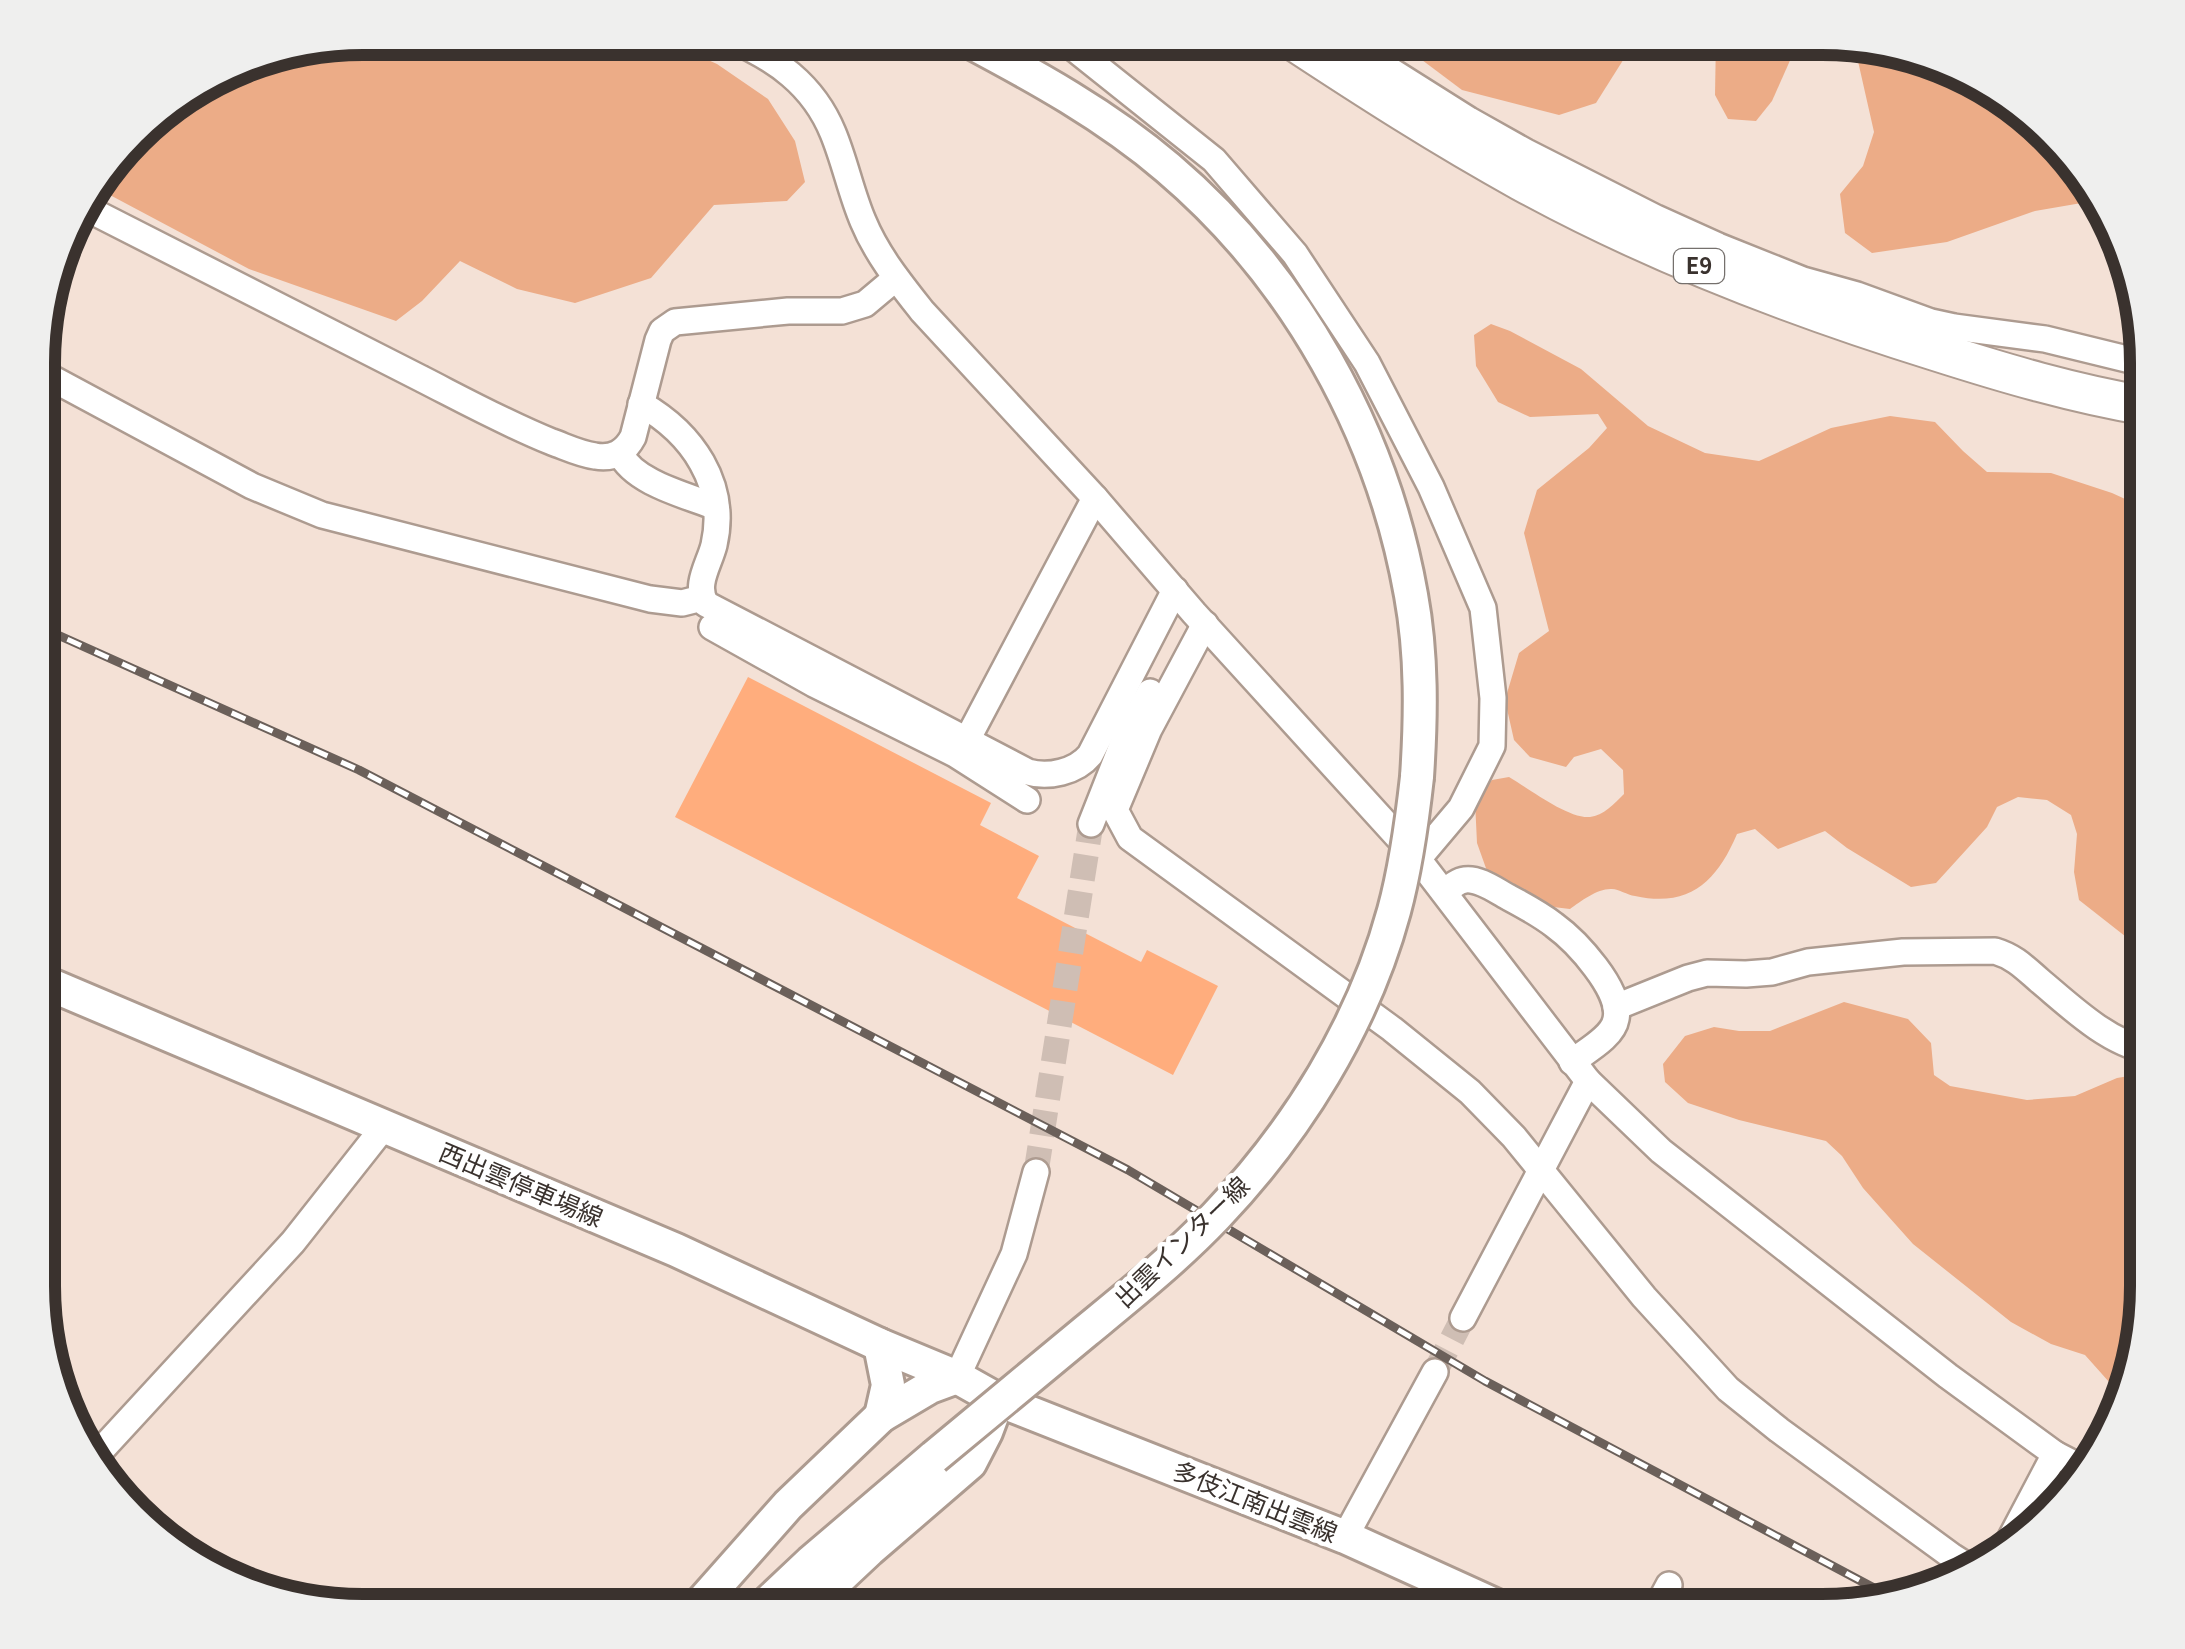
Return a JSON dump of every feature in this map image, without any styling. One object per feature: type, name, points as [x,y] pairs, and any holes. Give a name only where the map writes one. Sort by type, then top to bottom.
[{"type":"highway","name":"E9","points":[[1317,56],[1410,117],[1524,182],[1636,238],[1752,288],[1874,332],[2006,373],[2130,402]]},
{"type":"main road","name":"出雲インター線","points":[[778,1593],[1174,1256],[1244,1185],[1289,1127],[1338,1049],[1374,968],[1394,914],[1418,777],[1420,690],[1414,612],[1404,559],[1377,469],[1358,423],[1310,333],[1262,266],[1170,169],[1090,110],[996,56]]},
{"type":"main road","name":"西出雲停車場線","points":[[56,987],[676,1250],[957,1377],[998,1400]]},
{"type":"main road","points":[[880,1345],[888,1384],[881,1416]]},
{"type":"main road","points":[[710,1593],[788,1505],[881,1416],[930,1387],[957,1377]]},
{"type":"main road","points":[[824,1593],[868,1550],[970,1464],[998,1400]]},
{"type":"main road","name":"多伎江南出雲線","points":[[998,1400],[1345,1537],[1470,1594]]},
{"type":"street","points":[[767,56],[808,90],[833,132],[870,238],[922,311],[1418,859],[1580,1072],[1661,1150],[1948,1376],[2054,1454],[2073,1464]]},
{"type":"street","points":[[1084,56],[1214,160],[1295,254],[1367,363],[1430,487],[1483,608],[1493,698],[1492,746],[1461,808],[1418,859]]},
{"type":"street","points":[[1368,56],[1526,152],[1656,218],[1803,280],[1932,322],[2045,339],[2130,360]]},
{"type":"street","points":[[94,213],[516,427],[597,457],[620,453],[628,446],[658,340],[662,330],[675,322],[788,311],[842,311],[865,304],[896,278]]},
{"type":"street","points":[[55,380],[252,486],[322,515],[650,599],[692,600],[1036,774],[1071,770],[1084,762],[1174,590]]},
{"type":"street","points":[[640,404],[671,424],[694,448],[716,507],[714,543],[702,583],[692,600],[690,616],[954,754],[1028,800]]},
{"type":"street","points":[[620,453],[636,474],[716,507]]},
{"type":"street","points":[[968,740],[1095,498]]},
{"type":"street","points":[[1092,824],[1127,733],[1200,618]]},
{"type":"street","points":[[1200,618],[1115,810],[1130,838],[1470,1092],[1514,1136],[1644,1297],[1728,1388],[1779,1430],[1960,1561]]},
{"type":"street","points":[[1445,892],[1458,882],[1478,882],[1558,927],[1607,985],[1617,1018],[1580,1072],[1541,1170],[1463,1318]]},
{"type":"street","points":[[1616,1007],[1707,973],[1759,973],[1808,962],[1903,952],[1995,951],[2022,963],[2084,1017],[2129,1044]]},
{"type":"street","points":[[102,1448],[293,1242],[383,1128]]},
{"type":"street","points":[[957,1377],[1014,1254],[1036,1172]]},
{"type":"street","points":[[1345,1537],[1436,1372]]},
{"type":"street","points":[[2018,1523],[2054,1454]]},
{"type":"street","points":[[1663,1594],[1668,1585]]},
{"type":"shaded area","points":[[343,56],[699,56],[768,99],[795,141],[805,182],[787,201],[714,205],[651,278],[575,303],[517,289],[460,261],[422,301],[396,321],[249,269],[106,193],[160,131],[209,96],[245,78],[303,61]]},
{"type":"shaded area","points":[[1417,56],[1626,56],[1596,103],[1559,115],[1462,90]]},
{"type":"shaded area","points":[[1716,56],[1792,56],[1772,101],[1756,121],[1728,119],[1715,95]]},
{"type":"shaded area","points":[[1857,58],[1902,65],[1976,96],[2025,131],[2054,160],[2084,203],[2035,211],[1947,242],[1872,253],[1845,233],[1840,194],[1863,166],[1874,132]]},
{"type":"shaded area","points":[[1491,324],[1510,331],[1581,369],[1648,426],[1705,453],[1759,461],[1831,428],[1890,416],[1935,422],[1987,472],[2051,473],[2130,501],[2129,940],[2079,900],[2074,872],[2077,834],[2071,815],[2047,800],[2018,797],[1997,807],[1987,827],[1936,883],[1911,887],[1825,831],[1778,849],[1755,829],[1737,834],[1710,877],[1686,894],[1671,898],[1654,899],[1607,889],[1570,909],[1545,906],[1487,871],[1477,843],[1475,801],[1492,780],[1509,777],[1560,808],[1590,817],[1609,808],[1624,794],[1623,770],[1601,749],[1574,757],[1566,767],[1530,757],[1514,740],[1505,700],[1519,653],[1549,631],[1524,533],[1537,490],[1589,448],[1607,428],[1598,414],[1530,417],[1498,402],[1476,366],[1474,335]]},
{"type":"shaded area","points":[[1844,1002],[1908,1019],[1931,1043],[1934,1075],[1950,1086],[2027,1100],[2075,1096],[2129,1076],[2129,1306],[2113,1386],[2085,1355],[2051,1344],[2011,1322],[1913,1244],[1826,1141],[1688,1103],[1665,1082],[1663,1064],[1685,1036],[1714,1027],[1770,1031]]},
{"type":"building","points":[[748,677],[991,803],[980,825],[1039,856],[1017,898],[1141,962],[1147,950],[1218,986],[1173,1075],[675,817]]},
{"type":"tunnel","points":[[1036,1172],[1091,824]]},
{"type":"tunnel","points":[[1435,1372],[1463,1318]]},
{"type":"railway","points":[[55,634],[359,770],[1128,1170],[1485,1381],[1875,1589]]}]
